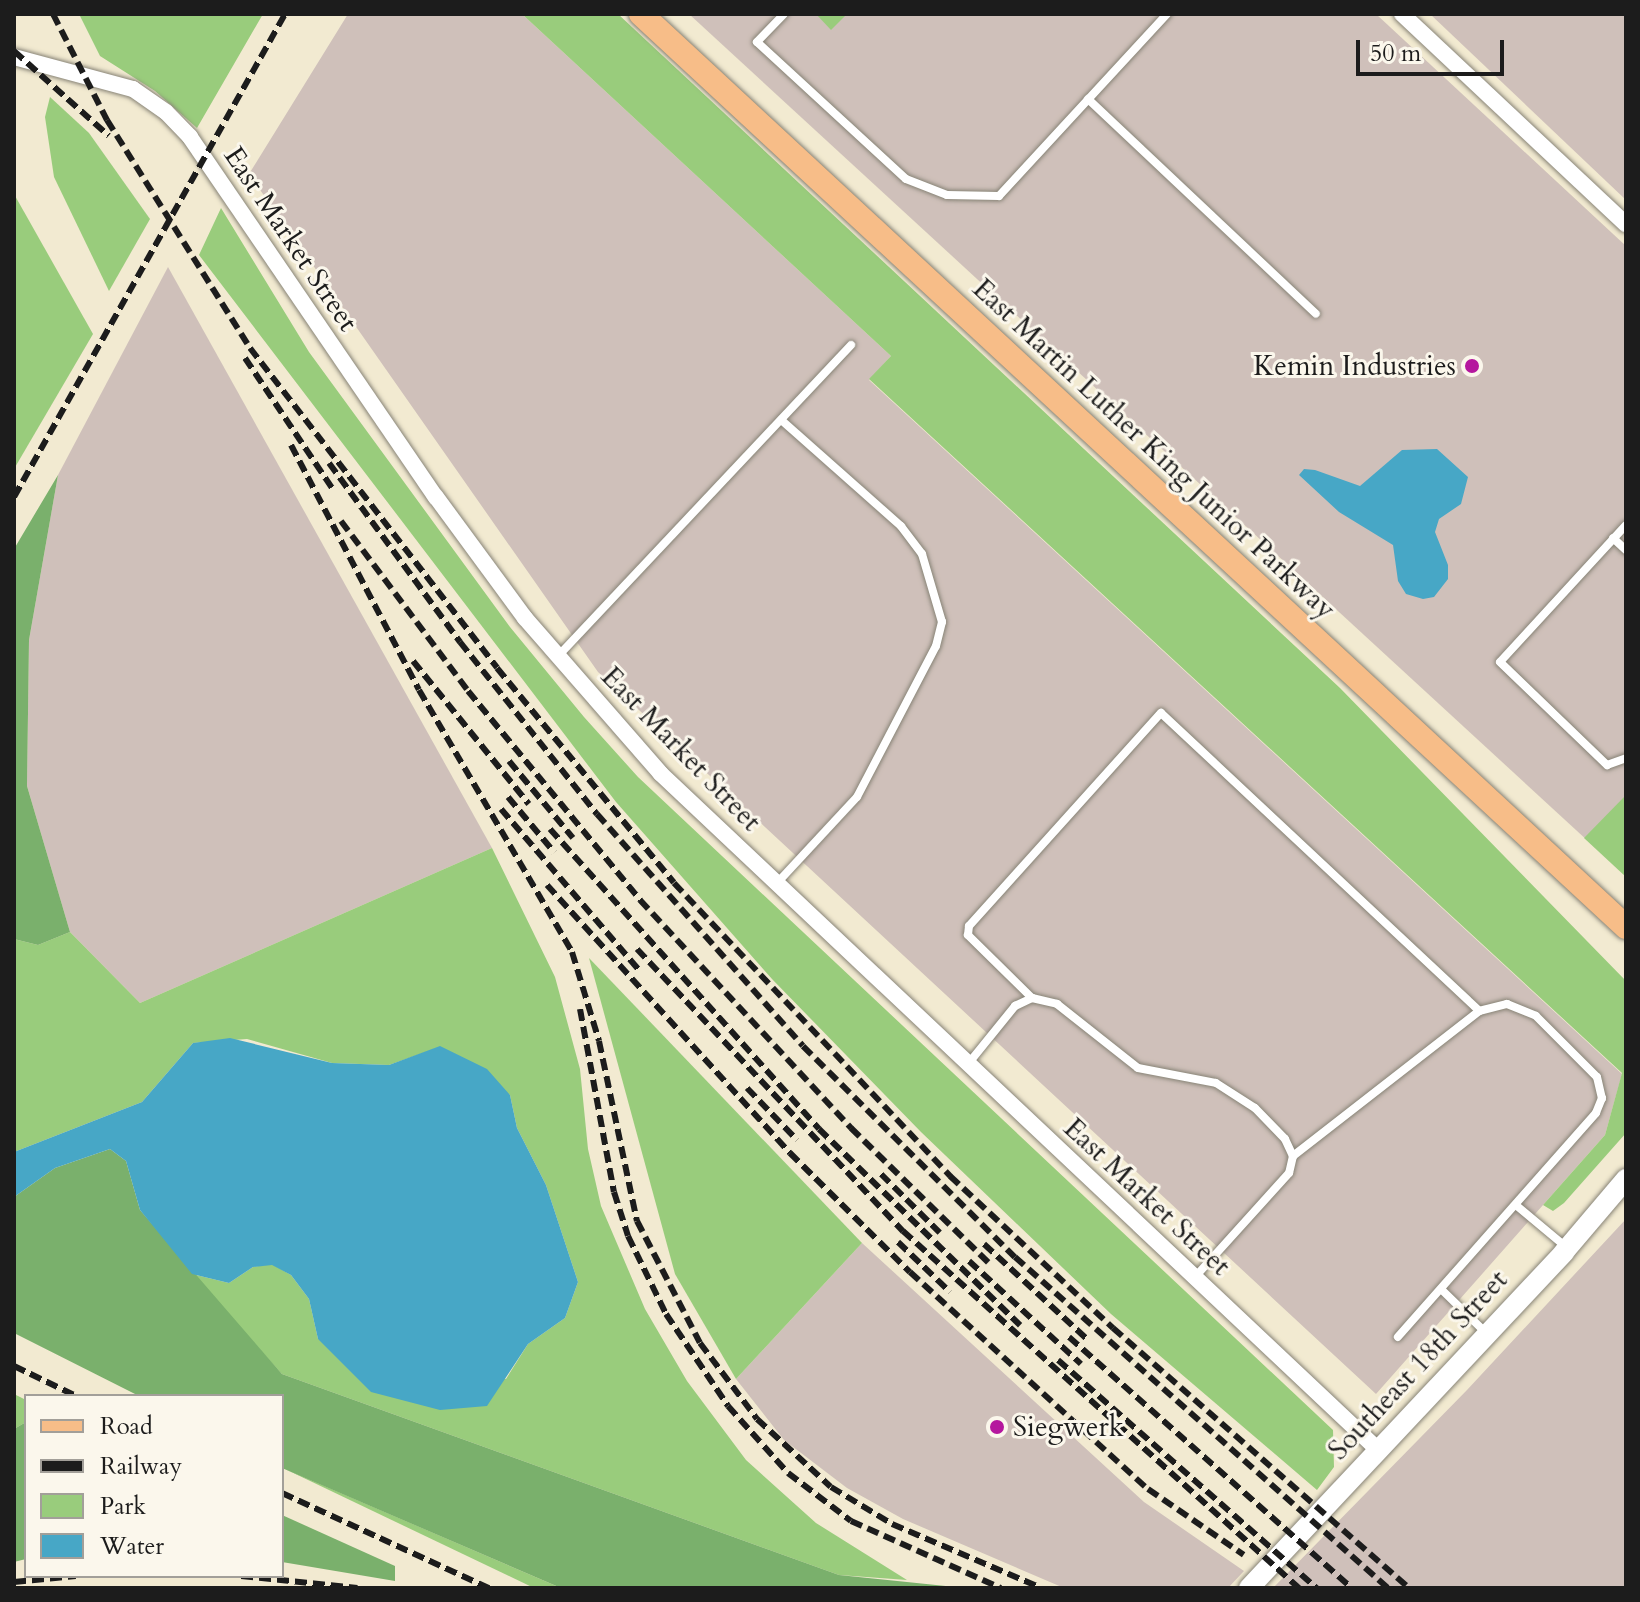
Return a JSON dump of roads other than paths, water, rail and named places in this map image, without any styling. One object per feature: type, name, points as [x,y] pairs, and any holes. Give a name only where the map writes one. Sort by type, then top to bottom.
[{"type":"main road","name":"East Martin Luther King Junior Parkway","points":[[641,14],[1626,927]]},
{"type":"street","points":[[1402,14],[1626,224]]},
{"type":"street","name":"East Market Street","points":[[14,57],[133,89],[190,137],[436,497],[558,656],[660,773],[1377,1449]]},
{"type":"street","name":"Southeast 18th Street","points":[[1249,1588],[1567,1249],[1626,1179]]},
{"type":"lane","points":[[784,14],[757,42],[906,179],[947,195],[999,196],[1167,14]]},
{"type":"lane","points":[[1088,99],[1316,314]]},
{"type":"lane","points":[[558,656],[851,345]]},
{"type":"lane","points":[[776,883],[857,797],[936,646],[942,622],[922,554],[901,526],[781,420]]},
{"type":"lane","points":[[1626,525],[1500,662],[1607,765],[1626,758]]},
{"type":"lane","points":[[1613,538],[1626,550]]},
{"type":"lane","points":[[1195,1277],[1289,1173],[1293,1156],[1285,1139],[1255,1108],[1216,1083],[1138,1068],[1057,1004],[1032,998],[968,935],[969,926],[1161,713],[1479,1011]]},
{"type":"lane","points":[[968,1064],[1015,1006],[1032,998]]},
{"type":"lane","points":[[1293,1156],[1479,1011],[1507,1004],[1536,1016],[1580,1056],[1597,1077],[1602,1098],[1596,1113],[1532,1180],[1517,1206],[1398,1337]]},
{"type":"lane","points":[[1517,1206],[1567,1249]]},
{"type":"lane","points":[[1443,1291],[1487,1334]]},
{"type":"water","points":[[1437,449],[1468,477],[1461,504],[1439,519],[1435,532],[1448,565],[1448,579],[1434,597],[1423,599],[1406,594],[1398,581],[1393,545],[1339,512],[1299,475],[1304,469],[1315,470],[1360,486],[1402,450]]},
{"type":"water","points":[[230,1038],[332,1063],[389,1065],[440,1046],[487,1069],[510,1095],[517,1128],[546,1185],[578,1282],[565,1318],[528,1344],[487,1406],[440,1410],[371,1392],[318,1339],[309,1299],[291,1275],[272,1265],[253,1267],[229,1283],[192,1274],[140,1210],[126,1161],[110,1149],[55,1168],[14,1197],[14,1152],[142,1102],[193,1043]]},
{"type":"railway","points":[[53,14],[107,120],[250,348],[497,668],[674,883],[950,1176],[1113,1328],[1409,1588]]},
{"type":"railway","points":[[14,497],[285,14]]},
{"type":"railway","points":[[14,51],[109,136]]},
{"type":"railway","points":[[245,358],[332,488]]},
{"type":"railway","points":[[291,445],[419,690],[572,952],[599,1041],[637,1221],[700,1343],[757,1419],[831,1487],[892,1524],[1041,1588]]},
{"type":"railway","points":[[329,463],[460,642],[597,814],[803,1046],[1015,1257],[1388,1588]]},
{"type":"railway","points":[[341,521],[468,691],[640,900],[851,1128],[990,1264]]},
{"type":"railway","points":[[413,661],[529,804]]},
{"type":"railway","points":[[509,761],[573,838]]},
{"type":"railway","points":[[508,797],[554,852]]},
{"type":"railway","points":[[501,809],[639,970]]},
{"type":"railway","points":[[550,829],[819,1129],[1020,1325]]},
{"type":"railway","points":[[547,885],[790,1153],[910,1272],[1148,1489],[1244,1555]]},
{"type":"railway","points":[[637,949],[903,1231],[1299,1588]]},
{"type":"railway","points":[[580,1009],[614,1192],[628,1236],[666,1314],[728,1406],[788,1473],[851,1521],[1001,1588]]},
{"type":"railway","points":[[747,1088],[797,1140]]},
{"type":"railway","points":[[881,1174],[940,1233]]},
{"type":"railway","points":[[898,1242],[950,1292]]},
{"type":"railway","points":[[984,1244],[1087,1339]]},
{"type":"railway","points":[[969,1261],[1081,1364]]},
{"type":"railway","points":[[1069,1337],[1352,1588]]},
{"type":"railway","points":[[1058,1360],[1317,1588]]},
{"type":"railway","points":[[14,1366],[72,1394]]},
{"type":"railway","points":[[284,1494],[489,1588]]},
{"type":"railway","points":[[14,1582],[55,1578]]},
{"type":"railway","points":[[260,1578],[357,1588]]},
{"type":"place","name":"Kemin Industries","points":[[1472,366]]},
{"type":"place","name":"Siegwerk","points":[[997,1427]]}]
